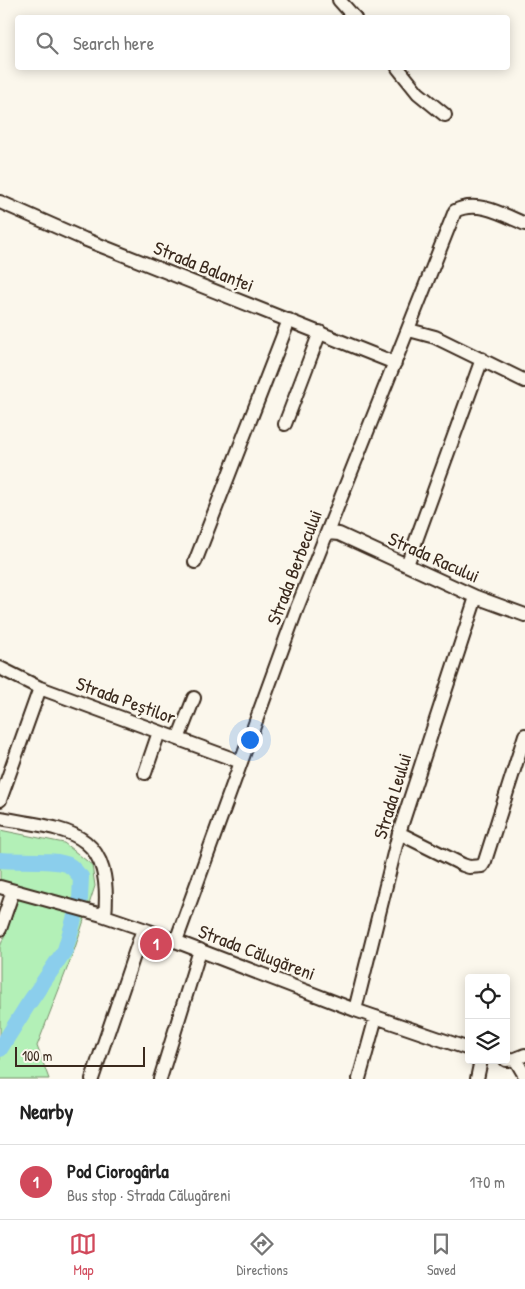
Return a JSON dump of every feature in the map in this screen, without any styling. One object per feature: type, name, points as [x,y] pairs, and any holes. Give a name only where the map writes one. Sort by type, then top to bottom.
[{"type":"street","points":[[339,0],[353,15]]},
{"type":"street","points":[[400,70],[418,93],[445,115]]},
{"type":"street","name":"Strada Balanței","points":[[0,202],[84,239],[395,363]]},
{"type":"street","name":"Strada Berbecului","points":[[176,941],[297,608],[455,211],[469,206],[485,209],[525,224]]},
{"type":"street","points":[[417,308],[426,335]]},
{"type":"street","points":[[195,562],[289,320]]},
{"type":"street","points":[[408,330],[435,337],[525,381]]},
{"type":"street","points":[[285,424],[320,332]]},
{"type":"street","points":[[407,565],[482,359]]},
{"type":"street","name":"Strada Racului","points":[[328,532],[339,534],[476,597],[525,615]]},
{"type":"street","name":"Strada Leului","points":[[354,1010],[399,833],[476,597]]},
{"type":"street","name":"Strada Peștilor","points":[[0,668],[40,688],[241,762]]},
{"type":"street","points":[[0,800],[40,688]]},
{"type":"street","points":[[178,739],[194,698]]},
{"type":"street","points":[[145,773],[159,732]]},
{"type":"street","points":[[399,833],[463,865],[469,867],[482,866],[485,862],[525,735]]},
{"type":"street","points":[[0,818],[51,827],[72,833],[84,840],[97,856],[103,869],[106,882],[103,915]]},
{"type":"street","name":"Strada Călugăreni","points":[[0,887],[103,915],[200,950],[354,1010],[465,1048]]},
{"type":"street","points":[[0,929],[13,891]]},
{"type":"street","points":[[92,1079],[143,929]]},
{"type":"street","points":[[160,1079],[200,950]]},
{"type":"street","points":[[359,1079],[376,1017]]},
{"type":"street","points":[[516,1058],[525,1076]]},
{"type":"street","points":[[477,1079],[480,1064]]},
{"type":"green space","points":[[0,830],[64,843],[92,865],[95,886],[75,948],[37,1046],[49,1079],[0,1079],[0,947],[22,890],[0,884]]},
{"type":"waterway","points":[[0,860],[56,862],[71,867],[81,877],[80,899],[65,950],[0,1049]]},
{"type":"place","name":"Pod Ciorogârla","points":[[156,944]]}]
